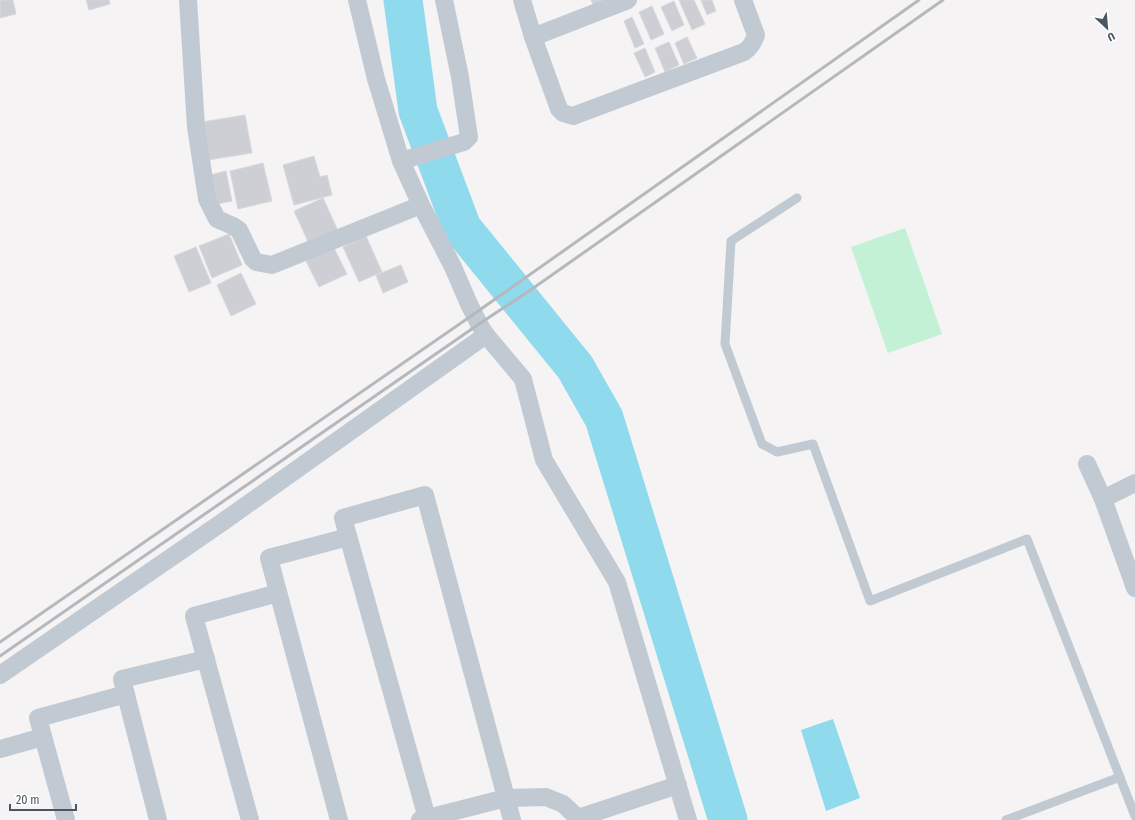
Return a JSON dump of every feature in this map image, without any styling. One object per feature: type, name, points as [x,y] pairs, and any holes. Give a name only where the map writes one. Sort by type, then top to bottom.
[{"type":"street","points":[[188,0],[196,127],[207,199],[213,214],[219,221],[239,230],[253,259],[262,264],[272,265],[421,205]]},
{"type":"street","points":[[357,0],[376,79],[409,159],[421,205],[453,267],[469,304],[486,335],[523,379],[544,460],[617,582],[688,820]]},
{"type":"street","points":[[409,159],[464,142],[469,137],[460,77],[444,0]]},
{"type":"street","points":[[522,0],[559,109],[563,113],[573,116],[744,52],[752,45],[756,35],[743,0]]},
{"type":"street","points":[[533,36],[628,0]]},
{"type":"street","points":[[0,675],[224,521],[486,335]]},
{"type":"street","points":[[1087,464],[1103,500],[1135,588]]},
{"type":"street","points":[[1103,500],[1135,484]]},
{"type":"street","points":[[512,820],[506,798],[425,495],[343,518],[423,819],[506,798],[546,797],[564,804],[578,819],[678,785]]},
{"type":"street","points":[[338,820],[269,558],[348,536]]},
{"type":"street","points":[[250,820],[194,616],[278,593]]},
{"type":"street","points":[[158,820],[122,678],[206,659]]},
{"type":"street","points":[[66,820],[38,718],[126,694]]},
{"type":"street","points":[[0,748],[43,737]]},
{"type":"lane","points":[[797,198],[731,241],[725,344],[762,444],[777,452],[813,444],[870,601],[1027,539],[1135,816]]},
{"type":"lane","points":[[1006,820],[1120,777]]},
{"type":"green space","points":[[905,228],[942,334],[888,353],[851,247]]},
{"type":"water","points":[[833,719],[860,798],[826,811],[801,730]]},
{"type":"building","points":[[0,0],[13,0],[16,14],[0,18]]},
{"type":"building","points":[[86,0],[109,0],[110,4],[89,10]]},
{"type":"building","points":[[591,0],[615,0],[595,9]]},
{"type":"building","points":[[679,0],[694,0],[705,24],[692,30]]},
{"type":"building","points":[[701,0],[712,0],[716,11],[707,15]]},
{"type":"building","points":[[674,1],[684,25],[672,31],[661,7]]},
{"type":"building","points":[[652,6],[664,34],[651,40],[639,12]]},
{"type":"building","points":[[632,17],[644,44],[635,48],[624,21]]},
{"type":"building","points":[[687,37],[697,58],[684,64],[675,43]]},
{"type":"building","points":[[669,42],[679,65],[665,72],[655,48]]},
{"type":"building","points":[[645,48],[655,72],[645,77],[634,53]]},
{"type":"building","points":[[245,115],[252,153],[208,160],[202,122]]},
{"type":"building","points":[[314,156],[320,177],[327,175],[332,195],[294,205],[283,165]]},
{"type":"building","points":[[263,163],[272,201],[238,209],[230,171]]},
{"type":"building","points":[[226,171],[232,201],[212,205],[206,176]]},
{"type":"building","points":[[323,198],[340,235],[311,248],[294,211]]},
{"type":"building","points":[[229,234],[242,265],[212,278],[199,246]]},
{"type":"building","points":[[366,236],[382,272],[359,282],[343,247]]},
{"type":"building","points":[[196,247],[211,283],[189,292],[174,256]]},
{"type":"building","points":[[334,248],[347,274],[319,287],[306,261]]},
{"type":"building","points":[[401,265],[408,282],[383,293],[376,275]]},
{"type":"building","points":[[241,273],[256,304],[231,316],[217,285]]},
{"type":"waterway","points":[[403,0],[418,111],[462,228],[575,367],[604,418],[728,820]]},
{"type":"railway","points":[[0,642],[474,314],[919,0]]},
{"type":"railway","points":[[0,656],[479,324],[532,289],[943,0]]}]
